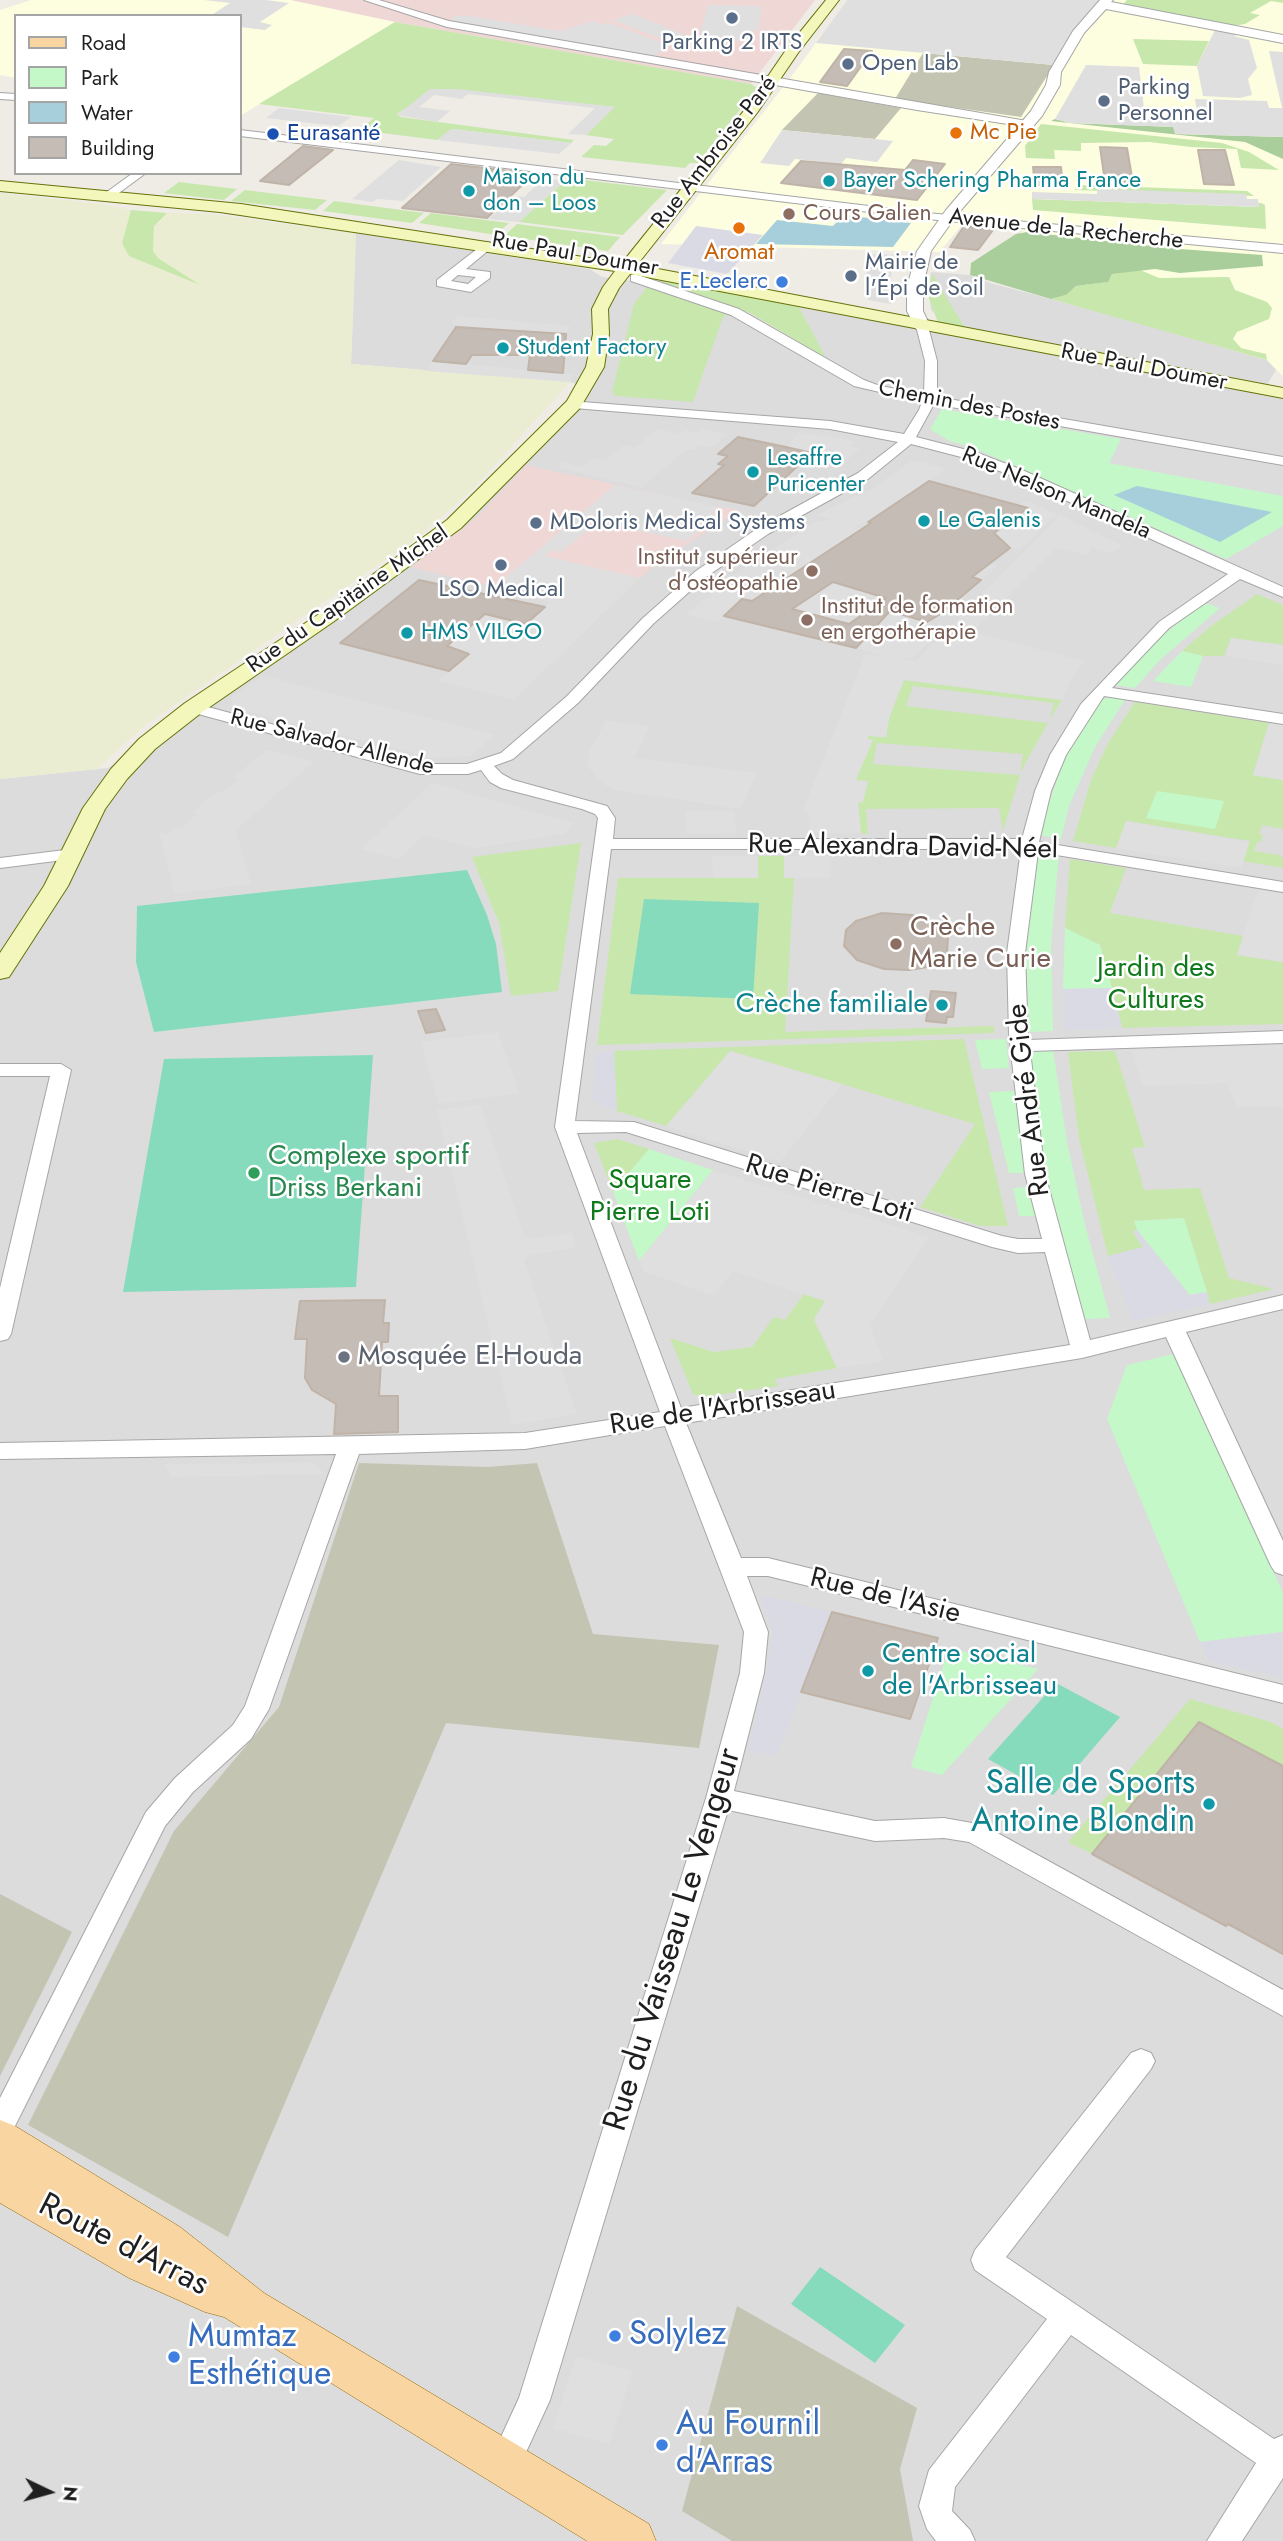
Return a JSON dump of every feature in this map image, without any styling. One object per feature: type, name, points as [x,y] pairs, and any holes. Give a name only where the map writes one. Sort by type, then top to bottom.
[{"type":"main road","name":"Rue Ambroise Paré","points":[[635,269],[779,83],[804,37],[833,0]]},
{"type":"main road","name":"Rue Paul Doumer","points":[[0,186],[414,229],[1283,393]]},
{"type":"main road","name":"Rue Paul Doumer","points":[[224,208],[635,269]]},
{"type":"main road","name":"Rue du Capitaine Michel","points":[[0,972],[49,899],[94,808],[119,774],[163,730],[326,618],[454,524],[574,404],[595,367],[601,330],[635,269]]},
{"type":"main road","points":[[0,2139],[164,2241],[248,2308],[632,2541]]},
{"type":"main road","name":"Route d'Arras","points":[[0,2180],[145,2264],[248,2308]]},
{"type":"street","points":[[369,0],[447,24],[1027,124]]},
{"type":"street","points":[[922,326],[915,311],[916,274],[924,251],[951,213],[1039,110],[1052,85],[1064,74],[1109,2],[1283,39]]},
{"type":"street","points":[[242,121],[702,183]]},
{"type":"street","points":[[242,133],[702,183]]},
{"type":"street","points":[[108,196],[138,175]]},
{"type":"street","name":"Avenue de la Recherche","points":[[702,183],[1280,248]]},
{"type":"street","name":"Avenue de la Recherche","points":[[951,213],[1259,234]]},
{"type":"street","points":[[456,271],[486,246]]},
{"type":"street","name":"Chemin des Postes","points":[[635,269],[735,312],[859,383],[895,394],[1283,461]]},
{"type":"street","name":"Rue Salvador Allende","points":[[193,708],[420,769],[453,771],[485,765],[507,756],[536,734],[662,607],[701,574],[763,531],[863,476],[909,439],[929,400],[932,372],[922,326]]},
{"type":"street","name":"Rue Nelson Mandela","points":[[574,404],[812,423],[909,439],[993,463],[1283,593]]},
{"type":"street","name":"Rue André Gide","points":[[1082,1350],[1035,1174],[1020,1046],[1016,953],[1028,845],[1038,805],[1053,766],[1072,730],[1100,691],[1164,625],[1202,596],[1239,573]]},
{"type":"street","points":[[1100,691],[1283,719]]},
{"type":"street","points":[[485,765],[496,778],[507,784],[601,810],[607,818],[565,1127]]},
{"type":"street","name":"Rue Alexandra David-Néel","points":[[603,844],[1028,845],[1283,887]]},
{"type":"street","points":[[0,863],[73,854]]},
{"type":"street","points":[[1020,1046],[1283,1037]]},
{"type":"street","points":[[0,1070],[61,1070],[0,1334]]},
{"type":"street","name":"Rue Pierre Loti","points":[[565,1127],[616,1125],[635,1128],[999,1242],[1018,1246],[1052,1245]]},
{"type":"street","name":"Rue du Vaisseau Le Vengeur","points":[[505,2463],[534,2400],[719,1798],[746,1703],[755,1655],[753,1620],[673,1417],[565,1127]]},
{"type":"street","name":"Rue de l'Arbrisseau","points":[[0,1451],[525,1441],[1082,1350],[1283,1302]]},
{"type":"street","points":[[1173,1328],[1283,1566]]},
{"type":"street","points":[[0,2127],[155,1819],[184,1785],[242,1732],[257,1710],[350,1446]]},
{"type":"street","name":"Rue de l'Asie","points":[[732,1567],[768,1567],[1283,1694]]},
{"type":"street","points":[[719,1798],[876,1830],[944,1828],[974,1832],[1283,2004]]},
{"type":"street","points":[[1141,2061],[986,2260],[1280,2454],[1223,2541]]},
{"type":"street","points":[[960,2541],[938,2518],[935,2506],[940,2481],[1068,2315]]},
{"type":"shaded area","points":[[31,0],[290,0],[395,22],[242,115],[242,14],[14,14],[14,78],[0,75],[0,10]]},
{"type":"shaded area","points":[[204,0],[266,0],[289,3],[260,22],[272,25],[265,30],[242,27],[242,14],[213,14],[230,3]]},
{"type":"shaded area","points":[[290,0],[815,0],[751,84],[395,22]]},
{"type":"shaded area","points":[[847,0],[1283,0],[1283,376],[1267,360],[970,275],[971,263],[1024,231],[963,224],[939,252],[661,244]]},
{"type":"shaded area","points":[[847,0],[1100,0],[1081,21],[1054,65],[816,43]]},
{"type":"shaded area","name":"Parking 2 IRTS","points":[[708,5],[762,6],[758,29],[740,37],[739,41],[699,39]]},
{"type":"shaded area","points":[[633,14],[695,39],[676,44],[612,20]]},
{"type":"shaded area","points":[[455,16],[470,16],[560,31],[593,21],[602,25],[609,23],[670,46],[653,56],[451,21]]},
{"type":"shaded area","points":[[1215,30],[1237,34],[1234,36],[1249,40],[1257,68],[1248,79],[1252,95],[1240,98],[1203,96],[1197,66]]},
{"type":"shaded area","name":"Parking Personnel","points":[[1269,51],[1283,52],[1283,137],[1175,134],[1173,127],[1070,123],[1055,119],[1086,65],[1139,67],[1145,117],[1198,119],[1195,99],[1267,101],[1269,108],[1282,108]]},
{"type":"shaded area","points":[[923,53],[1054,65],[1021,117],[895,99]]},
{"type":"shaded area","points":[[430,89],[458,89],[615,107],[586,135],[568,134],[595,108],[468,94],[462,99],[434,95],[419,107],[450,111],[437,122],[397,115]]},
{"type":"shaded area","points":[[818,93],[901,108],[875,139],[782,130]]},
{"type":"shaded area","points":[[279,108],[351,117],[338,126],[266,118]]},
{"type":"shaded area","points":[[451,129],[571,143],[559,154],[437,140]]},
{"type":"shaded area","points":[[782,130],[893,141],[877,162],[846,158],[841,164],[795,159],[789,166],[760,163]]},
{"type":"shaded area","points":[[399,160],[441,167],[403,201],[377,199],[373,202],[352,199]]},
{"type":"shaded area","points":[[544,178],[564,181],[519,222],[489,219],[514,196],[524,197]]},
{"type":"shaded area","points":[[1097,189],[1246,194],[1247,199],[1258,199],[1259,207],[1032,199],[1032,192],[1097,194]]},
{"type":"shaded area","points":[[0,193],[131,210],[122,243],[195,282],[158,258],[153,251],[154,226],[167,213],[209,214],[356,233],[351,364],[570,382],[473,489],[417,538],[144,726],[97,769],[0,779]]},
{"type":"shaded area","points":[[696,226],[763,235],[727,274],[668,263]]},
{"type":"shaded area","points":[[356,233],[590,269],[602,277],[658,284],[750,313],[824,357],[799,307],[958,336],[931,310],[931,272],[970,275],[990,283],[1198,338],[1267,360],[1276,370],[1261,395],[1283,399],[1283,2541],[0,2541],[0,779],[108,768],[430,543],[585,386],[570,382],[351,364]]},
{"type":"shaded area","points":[[866,254],[897,255],[889,282],[891,304],[868,300]]},
{"type":"shaded area","points":[[456,316],[571,326],[566,334],[491,332],[493,328],[451,324]]},
{"type":"shaded area","points":[[433,361],[575,374],[570,382],[426,371]]},
{"type":"shaded area","points":[[657,429],[681,434],[685,430],[698,433],[702,429],[727,434],[712,447],[699,445],[695,449],[686,450],[641,488],[559,468],[561,462],[583,467],[594,458],[604,460],[624,445],[635,447]]},
{"type":"shaded area","points":[[799,432],[854,441],[850,446],[860,448],[847,460],[786,447]]},
{"type":"shaded area","points":[[913,460],[946,469],[868,522],[854,526],[997,566],[981,580],[929,565],[868,559],[806,587],[820,591],[833,582],[885,598],[875,606],[927,622],[936,636],[913,658],[897,659],[916,661],[1060,515],[1123,546],[1109,553],[1092,548],[1087,555],[1056,548],[972,632],[1084,661],[1071,679],[1062,700],[904,680],[889,718],[886,737],[868,736],[868,739],[873,740],[856,780],[868,781],[863,802],[858,803],[861,833],[810,833],[809,813],[802,812],[865,655],[883,656],[856,648],[743,600],[717,622],[686,614],[736,573],[816,522],[832,520],[817,515],[871,489]]},
{"type":"shaded area","points":[[526,465],[740,510],[656,564],[602,613],[411,567],[478,516]]},
{"type":"shaded area","points":[[615,485],[717,507],[711,513],[722,515],[687,541],[589,520],[583,525],[592,527],[561,552],[552,550],[545,556],[640,578],[514,700],[438,681],[469,654],[447,646],[485,614],[545,607],[550,602],[493,588]]},
{"type":"shaded area","points":[[1027,501],[1057,514],[1020,550],[960,533]]},
{"type":"shaded area","points":[[1231,638],[1283,645],[1283,665],[1225,656]]},
{"type":"shaded area","points":[[263,675],[495,735],[470,756],[432,758],[233,708],[231,698]]},
{"type":"shaded area","points":[[606,721],[650,726],[635,758],[756,773],[741,809],[617,790],[603,784],[587,766],[589,752]]},
{"type":"shaded area","points":[[1269,723],[1283,725],[1283,780],[1253,775]]},
{"type":"shaded area","points":[[266,750],[314,762],[236,830],[251,884],[175,894],[159,832],[167,834],[175,827],[180,828],[197,814],[192,812],[217,791],[222,792],[238,779],[234,777]]},
{"type":"shaded area","points":[[432,783],[573,823],[564,834],[474,848],[423,835],[399,859],[361,849]]},
{"type":"shaded area","points":[[686,811],[734,811],[737,833],[686,834]]},
{"type":"shaded area","points":[[1126,821],[1250,841],[1241,868],[1116,848]]},
{"type":"shaded area","points":[[712,856],[758,856],[758,878],[713,878]]},
{"type":"shaded area","points":[[784,856],[830,856],[831,878],[784,878]]},
{"type":"shaded area","points":[[1258,890],[1283,894],[1283,962],[1237,955]]},
{"type":"shaded area","points":[[1112,988],[1122,1028],[1065,1030],[1063,989]]},
{"type":"shaded area","points":[[498,1032],[519,1093],[438,1104],[421,1042]]},
{"type":"shaded area","points":[[1283,1045],[1283,1106],[1237,1107],[1227,1083],[1143,1086],[1131,1050]]},
{"type":"shaded area","points":[[614,1051],[617,1111],[592,1101],[596,1052]]},
{"type":"shaded area","points":[[730,1051],[842,1084],[780,1162],[666,1126]]},
{"type":"shaded area","points":[[480,1105],[524,1236],[533,1239],[572,1233],[576,1247],[529,1255],[524,1261],[577,1414],[512,1425],[437,1110]]},
{"type":"shaded area","points":[[713,1170],[930,1237],[870,1325],[883,1361],[837,1368],[814,1319],[825,1301],[733,1271],[714,1296],[644,1272],[639,1261]]},
{"type":"shaded area","points":[[1137,1230],[1189,1295],[1207,1292],[1210,1304],[1133,1321],[1108,1256],[1143,1247],[1133,1232]]},
{"type":"shaded area","points":[[315,1463],[325,1474],[172,1477],[165,1464]]},
{"type":"shaded area","points":[[359,1463],[488,1467],[537,1463],[593,1634],[719,1645],[699,1748],[446,1723],[228,2237],[28,2125],[174,1831],[279,1707]]},
{"type":"shaded area","points":[[760,1594],[832,1612],[777,1755],[748,1751],[773,1632]]},
{"type":"shaded area","points":[[1283,1632],[1283,1678],[1209,1661],[1200,1642]]},
{"type":"shaded area","points":[[0,1894],[72,1932],[0,2076]]},
{"type":"shaded area","points":[[737,2306],[917,2408],[900,2469],[913,2541],[732,2541],[682,2511]]},
{"type":"shaded area","points":[[576,2356],[633,2371],[609,2444],[553,2428]]},
{"type":"green space","points":[[1127,0],[1283,0],[1283,3],[1271,1],[1250,13],[1260,15],[1245,24],[1232,26],[1127,5],[1124,3]]},
{"type":"green space","points":[[395,22],[751,84],[757,88],[698,163],[690,163],[685,168],[581,157],[594,145],[606,146],[614,139],[586,135],[614,107],[436,89],[397,114],[401,117],[574,140],[571,143],[452,129],[437,140],[359,130],[374,118],[259,104]]},
{"type":"green space","points":[[1133,39],[1209,41],[1197,66],[1143,64]]},
{"type":"green space","points":[[1055,119],[1070,123],[1174,127],[1176,134],[1283,137],[1283,159],[1245,142],[1051,121]]},
{"type":"green space","points":[[1041,124],[1222,143],[1249,152],[1279,170],[1241,168],[1237,149],[1149,142],[1081,143],[1081,151],[1054,150],[1055,159],[1026,158],[1025,146]]},
{"type":"green space","points":[[568,178],[667,190],[623,235],[519,222]]},
{"type":"green space","points":[[179,182],[237,189],[224,200],[164,193]]},
{"type":"green space","points":[[1079,185],[1247,191],[1254,196],[1075,190]]},
{"type":"green space","points":[[245,190],[327,200],[315,210],[231,201]]},
{"type":"green space","points":[[1032,199],[1259,207],[1258,203],[1261,203],[1265,205],[1266,229],[1033,210]]},
{"type":"green space","points":[[334,201],[424,213],[412,223],[323,211]]},
{"type":"green space","points":[[131,210],[167,213],[154,226],[153,251],[158,258],[200,285],[129,256],[122,243]]},
{"type":"green space","points":[[431,213],[509,223],[496,235],[419,223]]},
{"type":"green space","points":[[517,224],[620,237],[608,251],[504,236]]},
{"type":"green space","points":[[1027,232],[1262,255],[1263,266],[1180,273],[1155,269],[1112,274],[1108,282],[1076,286],[1066,295],[1051,299],[970,275],[971,263],[1016,234]]},
{"type":"green space","points":[[1140,270],[1159,278],[1229,277],[1235,290],[1267,302],[1272,308],[1269,319],[1237,332],[1233,339],[1241,348],[1266,354],[1267,360],[1051,299],[1066,295],[1076,286],[1107,282],[1112,274]]},
{"type":"green space","points":[[931,275],[965,328],[938,323],[929,298]]},
{"type":"green space","points":[[663,280],[799,307],[826,358],[750,313],[658,284]]},
{"type":"green space","points":[[647,287],[729,314],[723,317],[693,402],[616,396],[612,392],[634,304]]},
{"type":"green space","points":[[942,409],[1121,439],[1109,463],[1283,496],[1283,526],[1226,559],[969,446],[949,441],[930,429]]},
{"type":"green space","points":[[1257,594],[1283,605],[1283,645],[1231,638],[1224,656],[1203,656],[1182,651],[1211,626]]},
{"type":"green space","points":[[1204,603],[1220,608],[1160,660],[1135,688],[1114,685],[1155,641]]},
{"type":"green space","points":[[1182,651],[1203,656],[1191,687],[1153,681]]},
{"type":"green space","points":[[904,680],[1062,700],[1049,720],[1054,703],[913,686],[906,706],[1048,723],[1020,773],[1023,754],[877,743],[873,764],[1020,775],[1003,831],[999,808],[866,809],[868,834],[861,833],[858,802],[868,781],[855,781],[872,740],[867,739],[868,736],[886,737],[889,718]]},
{"type":"green space","points":[[1115,696],[1126,698],[1095,747],[1069,806],[1061,839],[1039,835],[1060,770],[1077,733],[1101,700]]},
{"type":"green space","points":[[1135,702],[1269,723],[1253,775],[1283,780],[1283,829],[1262,825],[1259,834],[1263,835],[1261,842],[1257,842],[1254,851],[1279,855],[1283,858],[1283,868],[1243,861],[1249,841],[1127,821],[1116,848],[1073,841],[1091,780],[1108,743]]},
{"type":"green space","points":[[1157,791],[1224,801],[1215,829],[1146,818]]},
{"type":"green space","points":[[581,843],[558,991],[511,996],[499,923],[472,857]]},
{"type":"green space","points":[[1047,853],[1059,854],[1051,944],[1053,1031],[1029,1032],[1026,955],[1035,860]]},
{"type":"green space","points":[[758,856],[784,856],[784,878],[794,878],[785,1032],[994,1026],[994,1033],[597,1045],[618,878],[758,878]]},
{"type":"green space","name":"Jardin des Cultures","points":[[1070,859],[1126,868],[1110,913],[1243,936],[1238,955],[1283,962],[1283,1024],[1122,1028],[1100,945],[1065,928]]},
{"type":"green space","points":[[467,870],[487,915],[496,944],[502,992],[154,1032],[136,962],[137,906]]},
{"type":"green space","points":[[644,899],[759,903],[753,999],[630,994]]},
{"type":"green space","points":[[1065,928],[1100,945],[1112,988],[1063,989]]},
{"type":"green space","points":[[964,1039],[1008,1226],[980,1226],[920,1207],[975,1124],[731,1051],[666,1126],[617,1111],[614,1051]]},
{"type":"green space","points":[[1006,1039],[1009,1068],[982,1069],[975,1040]]},
{"type":"green space","points":[[1053,1049],[1067,1142],[1084,1221],[1110,1318],[1084,1319],[1057,1222],[1039,1139],[1030,1058],[1036,1051]]},
{"type":"green space","points":[[1115,1051],[1145,1147],[1132,1148],[1144,1190],[1200,1188],[1229,1278],[1274,1289],[1210,1304],[1183,1218],[1134,1221],[1137,1230],[1133,1231],[1143,1247],[1108,1256],[1079,1139],[1068,1052]]},
{"type":"green space","name":"Complexe sportif Driss Berkani","points":[[373,1055],[356,1287],[123,1292],[164,1059]]},
{"type":"green space","points":[[1014,1091],[1027,1173],[1009,1173],[989,1092]]},
{"type":"green space","points":[[618,1139],[649,1149],[613,1192],[594,1143]]},
{"type":"green space","name":"Square Pierre Loti","points":[[649,1149],[713,1170],[639,1261],[613,1192]]},
{"type":"green space","points":[[1031,1187],[1037,1216],[1019,1216],[1013,1188]]},
{"type":"green space","points":[[1184,1218],[1207,1292],[1190,1295],[1137,1230],[1134,1221]]},
{"type":"green space","points":[[804,1294],[825,1301],[814,1320],[837,1368],[775,1379],[778,1386],[704,1397],[693,1394],[670,1338],[714,1352],[752,1347],[774,1317],[785,1320]]},
{"type":"green space","points":[[1174,1354],[1283,1593],[1283,1632],[1200,1642],[1107,1419],[1127,1365]]},
{"type":"green space","points":[[949,1648],[1038,1669],[942,1775],[911,1767]]},
{"type":"green space","points":[[1056,1683],[1120,1717],[1053,1795],[988,1759]]},
{"type":"green space","points":[[1190,1699],[1271,1722],[1283,1729],[1283,1766],[1199,1722],[1092,1854],[1068,1842]]},
{"type":"green space","points":[[820,2267],[905,2325],[875,2363],[791,2304]]},
{"type":"water","points":[[843,215],[911,223],[893,247],[756,244],[777,220],[833,226]]},
{"type":"water","points":[[1137,486],[1272,512],[1220,542],[1114,495]]},
{"type":"building","name":"Open Lab","points":[[844,49],[872,51],[847,86],[820,82]]},
{"type":"building","points":[[303,146],[333,150],[289,185],[260,181]]},
{"type":"building","points":[[1100,147],[1127,148],[1133,183],[1105,182]]},
{"type":"building","points":[[1198,150],[1225,150],[1234,185],[1204,184]]},
{"type":"building","name":"Bayer Schering Pharma France","points":[[913,160],[945,164],[917,200],[781,183],[801,161],[905,170]]},
{"type":"building","name":"Maison du don – Loos","points":[[451,164],[534,174],[487,218],[402,208]]},
{"type":"building","points":[[1033,167],[1061,167],[1063,185],[1035,185]]},
{"type":"building","points":[[964,226],[993,230],[978,250],[950,247]]},
{"type":"building","name":"Student Factory","points":[[456,327],[566,334],[563,373],[528,370],[530,355],[472,355],[466,364],[433,361]]},
{"type":"building","name":"Lesaffre Puricenter","points":[[738,437],[812,453],[754,506],[692,493],[724,465],[718,464],[728,456],[718,454]]},
{"type":"building","points":[[929,481],[1028,508],[994,533],[1010,548],[972,577],[981,580],[942,613],[927,622],[890,611],[856,648],[724,616],[742,599],[752,601],[871,523],[868,522]],"holes":[[[833,582],[886,598],[849,624],[792,609]]]},
{"type":"building","name":"HMS VILGO","points":[[419,580],[545,607],[526,624],[485,614],[447,646],[469,654],[449,671],[340,643]]},
{"type":"building","name":"Crèche Marie Curie","points":[[882,913],[912,915],[936,925],[948,936],[947,953],[928,967],[909,970],[884,969],[857,960],[844,946],[846,930],[856,921]]},
{"type":"building","name":"Crèche familiale","points":[[931,991],[956,993],[953,1017],[947,1017],[946,1023],[926,1021]]},
{"type":"building","points":[[436,1009],[445,1030],[426,1033],[418,1011]]},
{"type":"building","name":"Mosquée El-Houda","points":[[385,1300],[383,1323],[389,1323],[388,1342],[382,1342],[379,1396],[398,1396],[398,1432],[334,1434],[336,1404],[312,1390],[305,1378],[307,1339],[295,1339],[300,1301]]},
{"type":"building","name":"Centre social de l'Arbrisseau","points":[[832,1612],[938,1638],[910,1719],[801,1692]]},
{"type":"building","name":"Salle de Sports Antoine Blondin","points":[[1199,1722],[1283,1766],[1283,1954],[1092,1854]]},
{"type":"place","name":"Parking 2 IRTS","points":[[732,18]]},
{"type":"place","name":"Open Lab","points":[[848,64]]},
{"type":"place","name":"Parking Personnel","points":[[1104,101]]},
{"type":"place","name":"Mc Pie","points":[[956,133]]},
{"type":"place","name":"Eurasanté","points":[[273,134]]},
{"type":"place","name":"Bayer Schering Pharma France","points":[[829,181]]},
{"type":"place","name":"Maison du don – Loos","points":[[469,191]]},
{"type":"place","name":"Cours Galien","points":[[789,214]]},
{"type":"place","name":"Aromat","points":[[739,228]]},
{"type":"place","name":"Mairie de l'Épi de Soil","points":[[851,276]]},
{"type":"place","name":"E.Leclerc","points":[[782,282]]},
{"type":"place","name":"Student Factory","points":[[503,348]]},
{"type":"place","name":"Lesaffre Puricenter","points":[[753,472]]},
{"type":"place","name":"Le Galenis","points":[[924,521]]},
{"type":"place","name":"MDoloris Medical Systems","points":[[536,523]]},
{"type":"place","name":"LSO Medical","points":[[501,565]]},
{"type":"place","name":"Institut supérieur d'ostéopathie","points":[[812,571]]},
{"type":"place","name":"Institut de formation en ergothérapie","points":[[807,620]]},
{"type":"place","name":"HMS VILGO","points":[[407,633]]},
{"type":"place","name":"Crèche Marie Curie","points":[[896,944]]},
{"type":"place","name":"Crèche familiale","points":[[942,1005]]},
{"type":"place","name":"Complexe sportif Driss Berkani","points":[[254,1173]]},
{"type":"place","name":"Mosquée El-Houda","points":[[344,1357]]},
{"type":"place","name":"Centre social de l'Arbrisseau","points":[[868,1671]]},
{"type":"place","name":"Salle de Sports Antoine Blondin","points":[[1209,1804]]},
{"type":"place","name":"Solylez","points":[[615,2336]]},
{"type":"place","name":"Mumtaz Esthétique","points":[[174,2357]]},
{"type":"place","name":"Au Fournil d'Arras","points":[[662,2445]]}]
